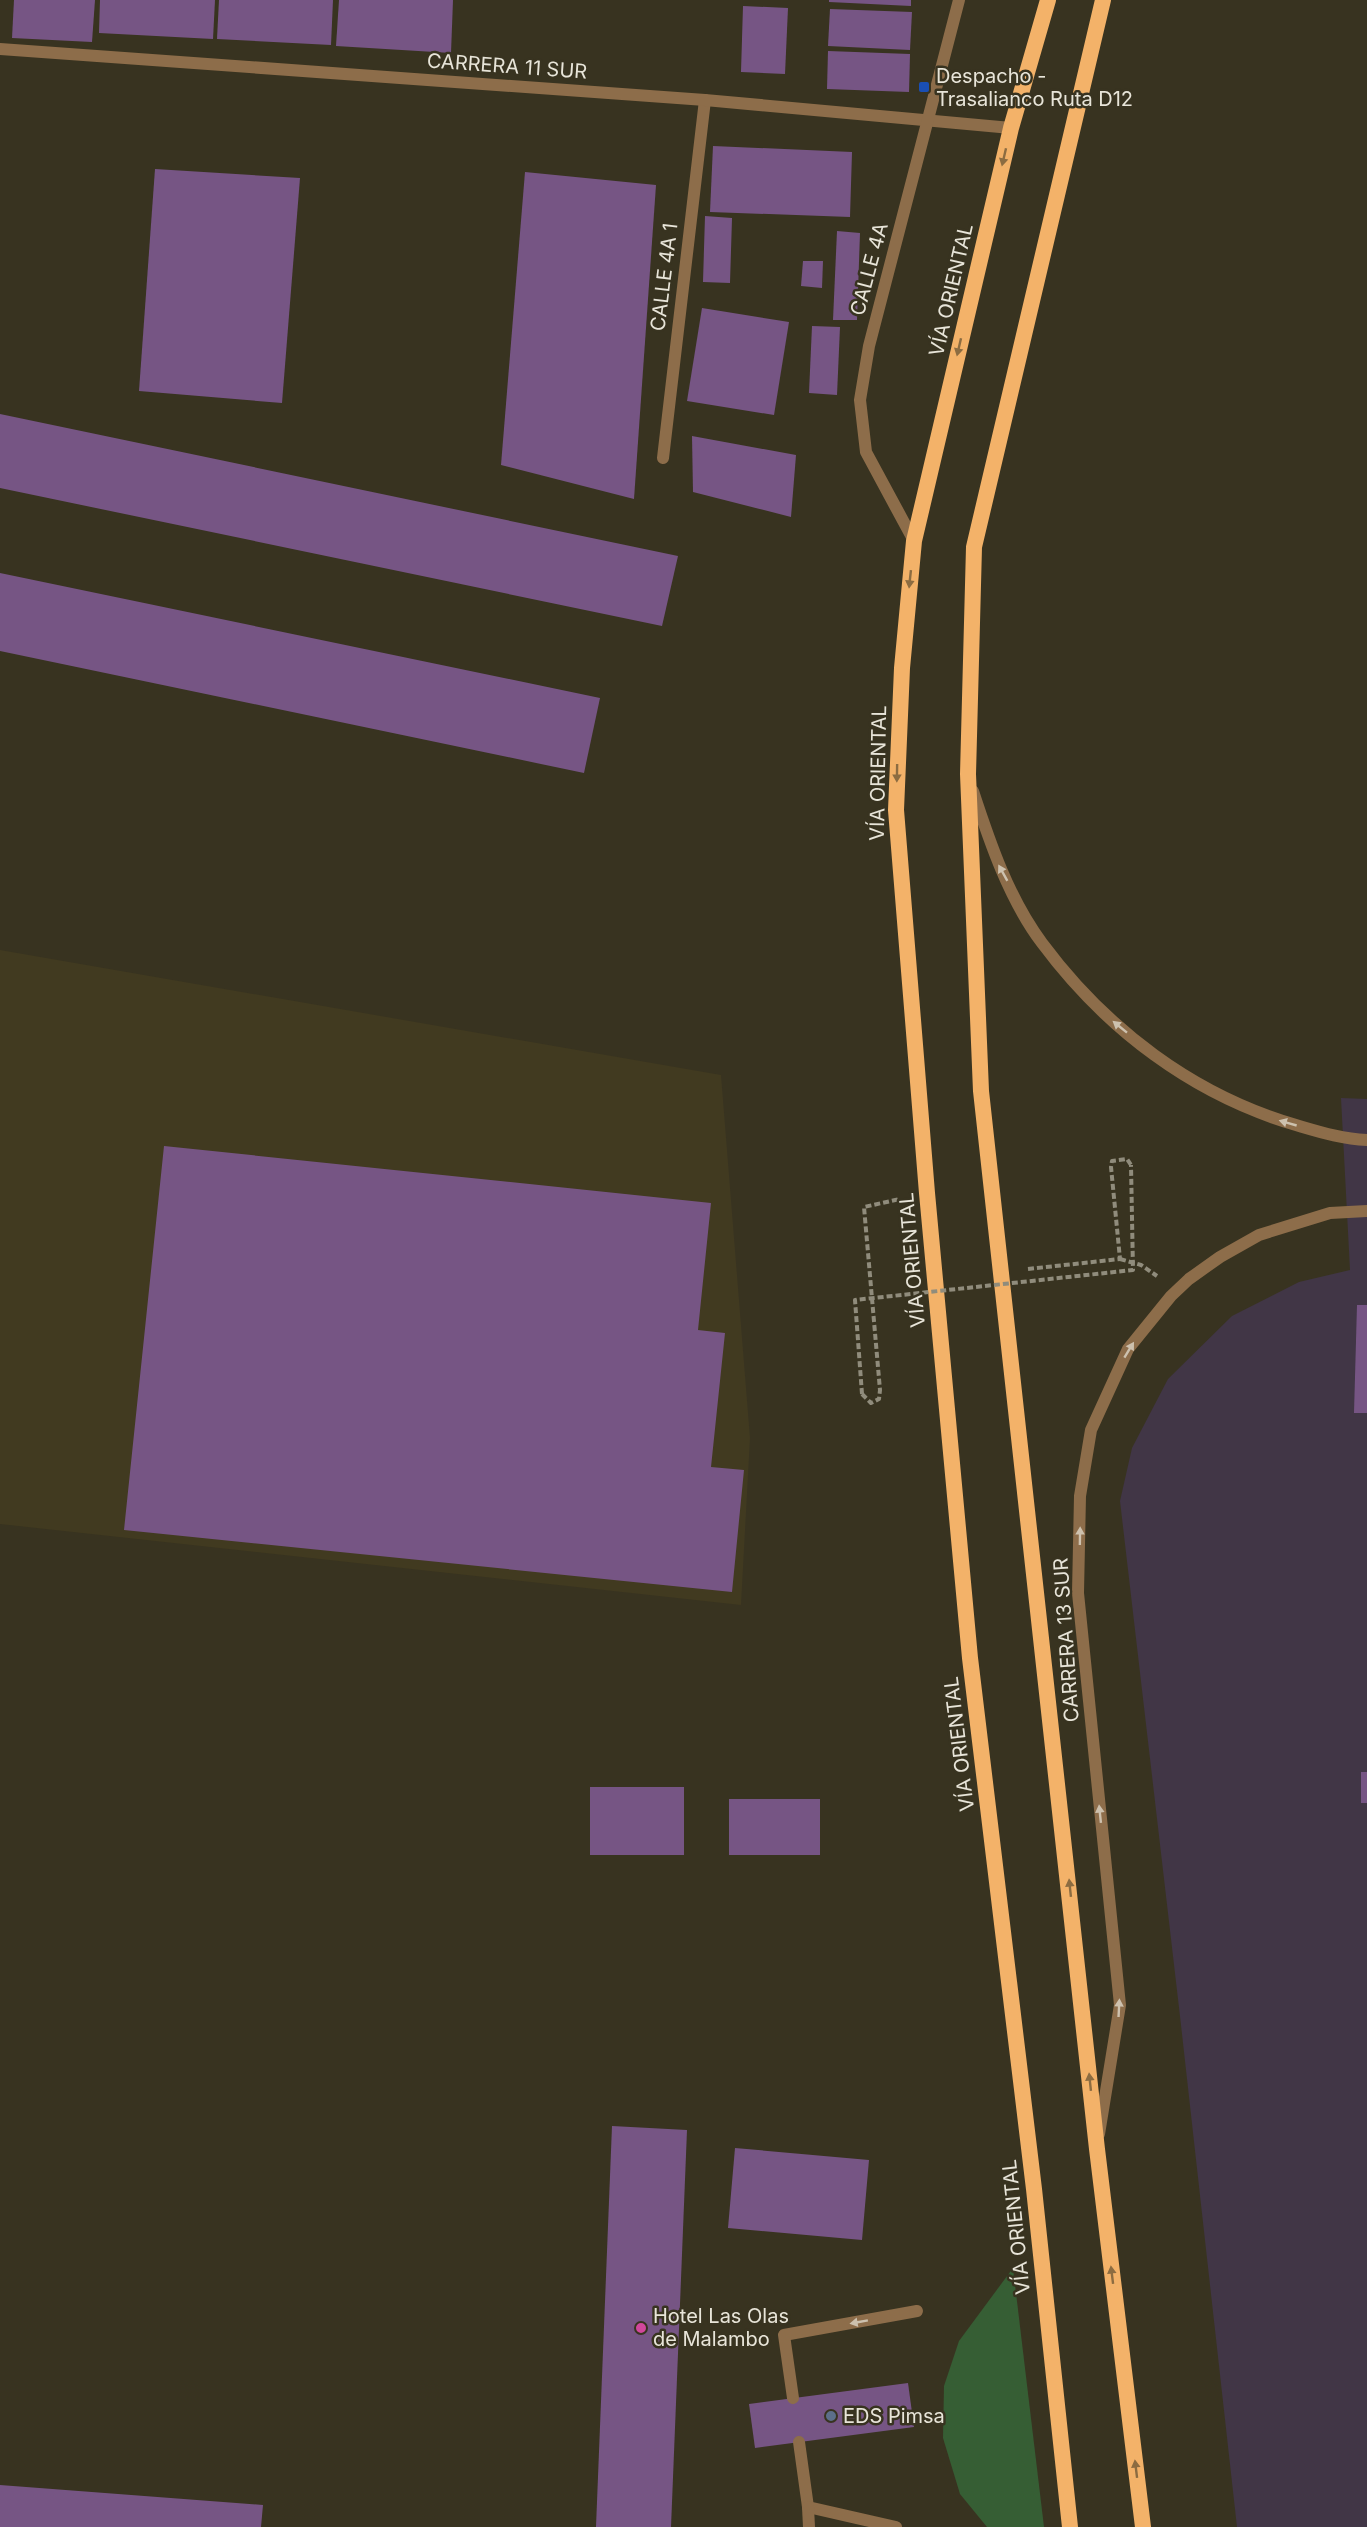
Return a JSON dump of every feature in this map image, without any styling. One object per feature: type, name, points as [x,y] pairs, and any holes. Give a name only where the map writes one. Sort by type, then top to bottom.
[{"type":"highway","name":"VÍA ORIENTAL","points":[[1048,0],[1011,128],[914,541],[902,668],[896,810],[927,1193],[970,1658],[1034,2189],[1070,2527]]},
{"type":"highway","points":[[1103,0],[974,547],[968,774],[981,1091],[1097,2148],[1143,2527]]},
{"type":"street","name":"CALLE 4A","points":[[914,541],[866,453],[861,400],[869,346],[959,0]]},
{"type":"street","name":"CARRERA 11 SUR","points":[[0,49],[705,100],[1011,128]]},
{"type":"street","name":"CALLE 4A 1","points":[[663,458],[705,100]]},
{"type":"street","points":[[968,774],[996,862],[1041,942],[1101,1012],[1173,1071],[1256,1113],[1344,1139],[1367,1140]]},
{"type":"street","name":"CARRERA 13 SUR","points":[[1097,2148],[1120,2005],[1078,1593],[1080,1496],[1091,1430],[1128,1349],[1171,1296],[1220,1257],[1259,1235],[1297,1221],[1330,1213],[1367,1211]]},
{"type":"street","points":[[792,2398],[784,2335],[917,2311]]},
{"type":"street","points":[[799,2442],[809,2527]]},
{"type":"street","points":[[808,2506],[896,2527]]},
{"type":"path","points":[[927,1193],[864,1208],[880,1390],[879,1399],[871,1403],[862,1394],[855,1300],[1133,1270],[1131,1165],[1126,1159],[1119,1158],[1112,1161],[1111,1167],[1119,1259]]},
{"type":"path","points":[[1001,1272],[1119,1259],[1141,1264],[1156,1275],[1171,1296]]},
{"type":"shaded area","points":[[0,950],[721,1075],[750,1438],[741,1605],[0,1524]]},
{"type":"shaded area","points":[[1341,1098],[1367,1099],[1367,2527],[1237,2527],[1120,1501],[1132,1448],[1168,1379],[1232,1316],[1299,1282],[1350,1270]]},
{"type":"green space","points":[[1013,2268],[1044,2527],[987,2527],[960,2494],[943,2438],[944,2386],[959,2341]]},
{"type":"building","points":[[14,0],[95,0],[92,42],[12,38]]},
{"type":"building","points":[[100,0],[215,0],[213,39],[99,33]]},
{"type":"building","points":[[219,0],[333,0],[331,45],[217,39]]},
{"type":"building","points":[[339,0],[453,0],[451,53],[336,46]]},
{"type":"building","points":[[829,0],[911,0],[911,6],[829,2]]},
{"type":"building","points":[[743,6],[788,8],[785,74],[741,72]]},
{"type":"building","points":[[830,9],[912,12],[910,50],[828,46]]},
{"type":"building","points":[[828,51],[910,54],[909,92],[827,89]]},
{"type":"building","points":[[713,146],[852,152],[850,217],[710,212]]},
{"type":"building","points":[[155,169],[300,178],[282,403],[139,391]]},
{"type":"building","points":[[525,172],[656,185],[634,499],[501,465]]},
{"type":"building","points":[[705,216],[732,218],[730,283],[703,282]]},
{"type":"building","points":[[837,231],[860,233],[857,320],[833,320]]},
{"type":"building","points":[[803,261],[823,261],[822,288],[801,286]]},
{"type":"building","points":[[702,308],[789,322],[774,415],[687,401]]},
{"type":"building","points":[[812,326],[840,327],[837,395],[809,393]]},
{"type":"building","points":[[0,414],[678,556],[662,626],[0,488]]},
{"type":"building","points":[[692,436],[796,455],[791,517],[693,492]]},
{"type":"building","points":[[0,573],[600,698],[584,773],[0,651]]},
{"type":"building","points":[[164,1146],[711,1203],[698,1330],[725,1333],[711,1467],[744,1470],[732,1592],[124,1530]]},
{"type":"building","points":[[1357,1305],[1367,1305],[1367,1413],[1354,1413]]},
{"type":"building","points":[[1361,1772],[1367,1772],[1367,1803],[1361,1803]]},
{"type":"building","points":[[590,1787],[684,1787],[684,1855],[590,1855]]},
{"type":"building","points":[[729,1799],[820,1799],[820,1855],[729,1855]]},
{"type":"building","name":"Hotel Las Olas de Malambo","points":[[612,2126],[687,2130],[671,2527],[596,2527]]},
{"type":"building","points":[[735,2148],[869,2160],[862,2240],[728,2228]]},
{"type":"building","name":"EDS Pimsa","points":[[908,2383],[914,2427],[755,2448],[749,2404]]},
{"type":"building","points":[[0,2485],[263,2505],[261,2527],[0,2527]]},
{"type":"place","name":"Despacho - Trasalianco Ruta D12","points":[[924,87]]},
{"type":"place","name":"Hotel Las Olas de Malambo","points":[[641,2328]]},
{"type":"place","name":"EDS Pimsa","points":[[831,2416]]}]
